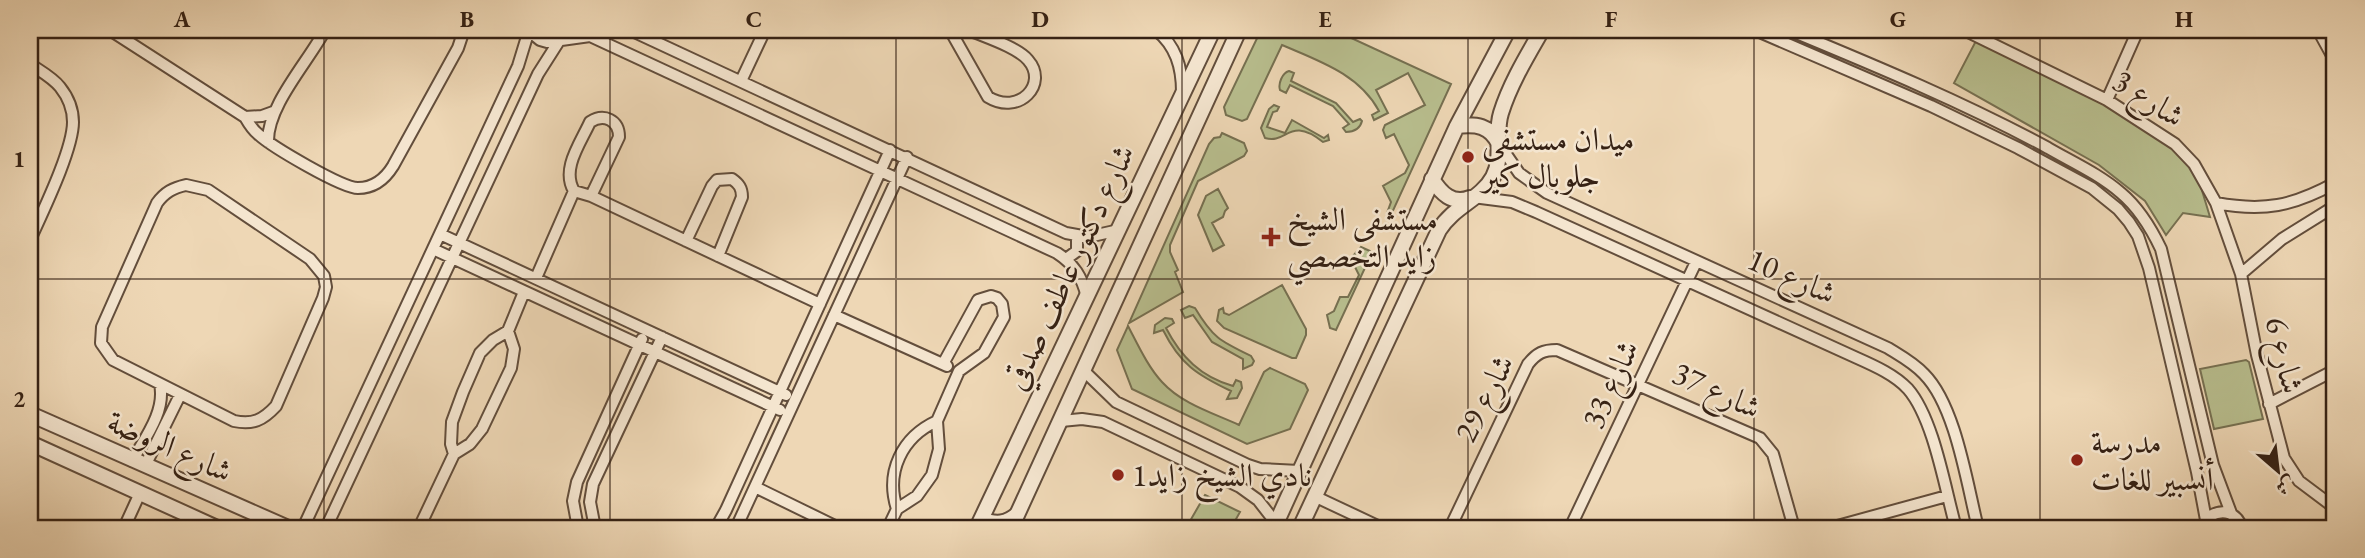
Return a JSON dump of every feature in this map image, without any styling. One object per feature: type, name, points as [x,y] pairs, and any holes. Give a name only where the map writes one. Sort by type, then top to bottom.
[{"type":"street","points":[[110,30],[245,117],[253,129],[268,142],[348,187],[369,187],[379,182],[393,166],[458,48],[464,30]]},
{"type":"street","points":[[268,142],[273,112],[325,30]]},
{"type":"street","points":[[303,528],[519,66],[529,30],[540,40],[554,41],[564,34],[589,33],[1066,259],[1080,275],[1087,297]]},
{"type":"street","points":[[631,30],[1077,237],[1098,237],[1119,230]]},
{"type":"street","points":[[741,81],[765,30]]},
{"type":"street","points":[[950,30],[988,97],[998,103],[1009,104],[1028,94],[1034,73],[1023,55],[969,30]]},
{"type":"street","points":[[1160,33],[1177,30]]},
{"type":"street","name":"شارع دكتور عاطف صدقي","points":[[979,523],[1213,30]]},
{"type":"street","name":"شارع دكتور عاطف صدقي","points":[[1010,528],[1239,30]]},
{"type":"street","points":[[1275,526],[1432,179],[1508,30]]},
{"type":"street","points":[[1300,528],[1439,230],[1448,217],[1492,180],[1500,156],[1501,113],[1542,30]]},
{"type":"street","points":[[1755,30],[1931,106],[2018,148],[2092,188],[2118,209],[2141,244],[2149,268],[2197,472],[2204,524],[2220,512],[2231,513],[2239,519],[2242,528]]},
{"type":"street","points":[[1789,30],[2024,135],[2110,184],[2135,206],[2154,234],[2165,265],[2213,465],[2231,513]]},
{"type":"street","name":"شارع 3","points":[[1964,30],[2107,100],[2175,144],[2194,164],[2209,187],[2241,274]]},
{"type":"street","points":[[2107,100],[2138,30]]},
{"type":"street","points":[[2318,30],[2335,61]]},
{"type":"street","points":[[1160,33],[1173,48],[1179,62],[1182,93]]},
{"type":"street","points":[[326,528],[538,74],[564,34]]},
{"type":"street","points":[[30,64],[60,86],[69,103],[73,122],[56,180],[30,240]]},
{"type":"street","points":[[1931,106],[1937,94]]},
{"type":"street","points":[[245,117],[273,112]]},
{"type":"street","points":[[591,196],[619,137],[615,123],[603,117],[590,122],[569,166],[570,184],[574,191],[591,196],[820,304]]},
{"type":"street","points":[[1457,126],[1480,125],[1495,136],[1499,144]]},
{"type":"street","name":"شارع 10","points":[[1499,144],[1519,173],[1547,193],[1888,348],[1925,374],[1948,412],[1978,528]]},
{"type":"street","points":[[716,528],[890,150]]},
{"type":"street","points":[[736,528],[907,157]]},
{"type":"street","points":[[686,241],[712,186],[717,180],[732,179],[738,183],[742,197],[718,256]]},
{"type":"street","points":[[1432,179],[1446,196],[1454,200],[1473,197]]},
{"type":"street","points":[[2216,203],[2251,208],[2286,205],[2335,183]]},
{"type":"street","points":[[198,186],[208,190],[310,259],[318,266],[326,287],[276,406],[255,423],[234,421],[160,384],[113,360],[106,353],[100,335],[157,203],[165,193],[175,187],[198,186]]},
{"type":"street","points":[[536,278],[574,191]]},
{"type":"street","name":"شارع 10","points":[[1473,197],[1512,202],[1892,376],[1907,388],[1919,404],[1927,422],[1956,528]]},
{"type":"street","points":[[2241,274],[2282,239],[2335,206]]},
{"type":"street","points":[[440,233],[795,400]]},
{"type":"street","points":[[1066,259],[1077,251],[1077,237]]},
{"type":"street","points":[[433,249],[789,414]]},
{"type":"street","name":"شارع 33","points":[[1570,528],[1696,262]]},
{"type":"street","name":"شارع 6","points":[[2241,274],[2269,404],[2288,466],[2299,481],[2335,508]]},
{"type":"street","points":[[454,454],[451,444],[452,422],[477,362],[486,346],[508,331],[524,292]]},
{"type":"street","points":[[888,528],[897,509],[917,496],[932,475],[939,449],[937,421],[959,372],[989,346],[1004,317],[998,298],[984,296],[978,300],[943,364]]},
{"type":"street","points":[[834,315],[959,372]]},
{"type":"street","points":[[578,528],[573,501],[577,482],[646,330]]},
{"type":"street","points":[[425,525],[454,454],[470,444],[482,429],[511,368],[514,349],[508,331]]},
{"type":"street","points":[[595,528],[590,502],[593,484],[662,337]]},
{"type":"street","name":"شارع 29","points":[[1450,528],[1535,355],[1546,350],[1557,350],[1639,384]]},
{"type":"street","points":[[1083,370],[1116,402],[1248,465],[1260,470],[1298,471]]},
{"type":"street","points":[[2269,404],[2335,370]]},
{"type":"street","points":[[139,463],[160,408],[160,384]]},
{"type":"street","name":"شارع 37","points":[[1639,384],[1760,438],[1773,454],[1794,528]]},
{"type":"street","points":[[139,463],[180,395]]},
{"type":"street","name":"شارع الروضة","points":[[30,414],[288,528]]},
{"type":"street","points":[[1061,421],[1082,419],[1103,422],[1240,486],[1258,500],[1275,526]]},
{"type":"street","points":[[897,509],[892,484],[899,457],[914,435],[937,421]]},
{"type":"street","name":"شارع الروضة","points":[[30,443],[217,528]]},
{"type":"street","points":[[1941,475],[1963,469]]},
{"type":"street","points":[[755,487],[839,528]]},
{"type":"street","points":[[124,528],[140,493]]},
{"type":"street","points":[[1314,496],[1382,528]]},
{"type":"street","points":[[1830,528],[1947,496]]},
{"type":"street","points":[[1950,508],[1971,501]]},
{"type":"street","points":[[979,523],[1002,521],[1018,511]]},
{"type":"green space","points":[[1261,30],[1334,30],[1451,84],[1391,215],[1387,213],[1391,202],[1383,186],[1405,173],[1409,165],[1394,134],[1386,138],[1383,130],[1385,125],[1425,105],[1408,73],[1376,90],[1388,113],[1374,120],[1372,115],[1379,111],[1361,87],[1324,63],[1282,45],[1247,119],[1242,121],[1226,115],[1224,107]]},
{"type":"green space","points":[[1978,37],[2107,100],[2194,164],[2210,217],[2183,213],[2166,235],[2145,201],[2099,165],[1954,83]]},
{"type":"green space","points":[[1289,71],[1294,73],[1291,81],[1336,103],[1353,122],[1360,119],[1360,126],[1354,131],[1346,132],[1343,128],[1349,124],[1333,106],[1290,85],[1286,93],[1280,90],[1281,79]]},
{"type":"green space","points":[[1274,105],[1279,107],[1273,112],[1267,127],[1285,133],[1292,120],[1324,138],[1328,135],[1329,140],[1323,142],[1303,131],[1290,132],[1279,138],[1265,138],[1261,128],[1269,109]]},
{"type":"green space","points":[[1222,133],[1244,143],[1247,151],[1244,156],[1198,181],[1170,245],[1170,252],[1178,270],[1175,272],[1183,292],[1129,323],[1209,144]]},
{"type":"green space","points":[[1218,189],[1228,208],[1223,217],[1212,223],[1224,245],[1213,251],[1198,215],[1206,196]]},
{"type":"green space","points":[[1361,247],[1370,251],[1371,255],[1336,330],[1330,328],[1327,315],[1334,311],[1340,297],[1348,297],[1359,275],[1353,263],[1353,256]]},
{"type":"green space","points":[[1282,285],[1306,329],[1296,358],[1224,328],[1217,321],[1219,310],[1223,308],[1224,313],[1229,315]]},
{"type":"green space","points":[[1189,306],[1195,308],[1218,338],[1251,356],[1254,361],[1252,365],[1243,369],[1243,359],[1212,342],[1193,315],[1185,318],[1181,310]]},
{"type":"green space","points":[[1165,318],[1172,319],[1174,323],[1166,328],[1193,365],[1211,377],[1233,386],[1236,380],[1241,382],[1242,388],[1237,398],[1227,399],[1231,391],[1208,380],[1183,360],[1163,330],[1154,333],[1155,325]]},
{"type":"green space","points":[[1128,326],[1152,370],[1170,390],[1198,407],[1239,425],[1264,372],[1270,368],[1305,384],[1308,390],[1290,429],[1247,444],[1132,389],[1117,350]]},
{"type":"green space","points":[[2246,360],[2249,362],[2263,419],[2214,429],[2200,369]]},
{"type":"green space","points":[[1205,495],[1240,512],[1231,528],[1186,528]]},
{"type":"place","name":"ميدان مستشفى جلوبال كير","points":[[1468,157]]},
{"type":"place","name":"مستشفى الشيخ زايد التخصصي","points":[[1271,237]]},
{"type":"place","name":"مدرسة أنسبير للغات","points":[[2077,460]]},
{"type":"place","name":"نادي الشيخ زايد1","points":[[1118,475]]}]
